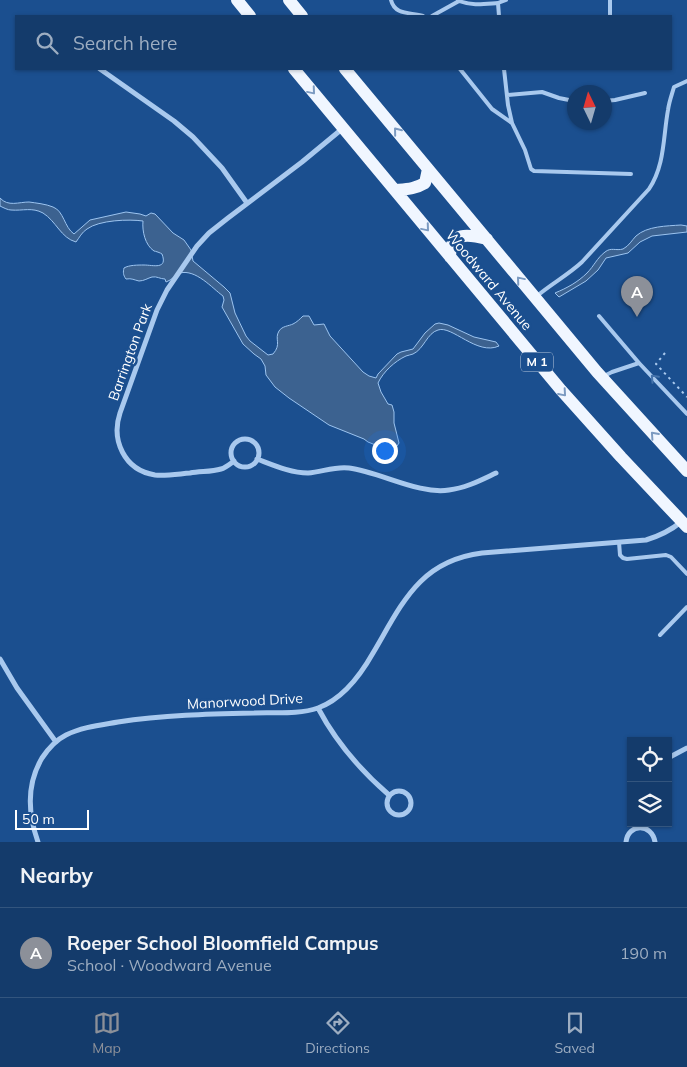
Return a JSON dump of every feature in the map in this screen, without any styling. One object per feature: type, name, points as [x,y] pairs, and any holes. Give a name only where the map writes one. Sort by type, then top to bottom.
[{"type":"main road","points":[[237,0],[249,15]]},
{"type":"main road","points":[[289,0],[301,15]]},
{"type":"main road","name":"Woodward Avenue","points":[[295,70],[573,404],[684,524]]},
{"type":"main road","name":"Woodward Avenue","points":[[346,70],[602,377],[687,471]]},
{"type":"main road","points":[[395,190],[410,189],[425,183],[428,169]]},
{"type":"main road","points":[[450,256],[450,248],[458,237],[468,234],[486,239]]},
{"type":"street","points":[[101,70],[174,121],[193,137],[222,168],[247,204]]},
{"type":"street","name":"Barrington Park","points":[[257,459],[248,466],[240,466],[234,462],[222,469],[158,475],[145,472],[133,465],[125,456],[117,433],[118,420],[154,317],[167,290],[197,246],[209,233],[344,128]]},
{"type":"street","points":[[234,462],[231,454],[233,446],[243,440],[251,441],[257,447],[257,459],[290,471],[302,473],[334,468],[350,468],[420,488],[438,491],[468,486],[496,473]]},
{"type":"street","name":"Manorwood Drive","points":[[38,842],[33,828],[30,809],[31,785],[35,772],[49,748],[68,734],[85,728],[131,720],[190,715],[298,712],[318,708],[335,699],[352,684],[411,593],[426,576],[440,566],[463,556],[482,553],[646,540],[684,524]]},
{"type":"street","points":[[0,659],[16,688],[56,742]]},
{"type":"street","points":[[318,708],[329,728],[350,756],[389,795]]},
{"type":"street","points":[[672,756],[687,748]]},
{"type":"street","points":[[397,791],[405,792],[409,795],[412,803],[408,811],[401,815],[393,814],[386,803],[389,795],[397,791]]},
{"type":"street","points":[[626,842],[630,831],[635,827]]},
{"type":"street","points":[[641,827],[651,831],[655,842]]},
{"type":"lane","points":[[391,0],[394,7],[406,14],[420,15]]},
{"type":"lane","points":[[434,15],[458,1],[474,5],[498,3],[506,0]]},
{"type":"lane","points":[[610,0],[610,15]]},
{"type":"lane","points":[[498,3],[499,15]]},
{"type":"lane","points":[[461,70],[492,109],[512,123]]},
{"type":"lane","points":[[504,70],[512,123],[525,150],[531,169],[632,174]]},
{"type":"lane","points":[[535,297],[582,262],[649,189],[656,176],[662,155],[668,110],[674,87],[687,81]]},
{"type":"lane","points":[[507,95],[542,92],[567,100]]},
{"type":"lane","points":[[612,100],[645,93]]},
{"type":"lane","points":[[600,316],[639,363],[687,414]]},
{"type":"lane","points":[[602,377],[639,363]]},
{"type":"lane","points":[[618,542],[620,555],[623,558],[666,555],[671,557],[687,574]]},
{"type":"lane","points":[[660,635],[687,607]]},
{"type":"path","points":[[665,354],[656,364],[687,397]]},
{"type":"water","points":[[0,198],[10,203],[29,202],[53,207],[60,212],[74,234],[90,220],[126,212],[146,216],[151,213],[155,214],[173,233],[184,240],[191,250],[193,261],[230,293],[235,313],[246,336],[268,355],[273,354],[276,350],[280,329],[294,323],[303,316],[309,316],[314,325],[324,324],[330,336],[363,372],[376,378],[397,354],[413,349],[425,333],[435,324],[448,325],[474,337],[496,342],[499,346],[491,348],[482,347],[450,332],[438,330],[431,334],[417,352],[402,358],[386,371],[378,383],[388,404],[392,405],[399,443],[397,446],[383,448],[329,425],[275,387],[266,375],[265,366],[261,359],[243,344],[222,307],[223,296],[198,276],[180,273],[166,282],[165,279],[155,277],[141,281],[126,279],[123,272],[126,267],[136,265],[159,266],[163,262],[162,254],[154,251],[146,242],[143,221],[122,220],[92,226],[82,233],[76,242],[66,237],[52,220],[43,213],[31,210],[7,209],[0,206]]},
{"type":"water","points":[[681,225],[687,226],[687,232],[652,236],[640,242],[628,253],[606,258],[598,270],[586,281],[559,297],[555,293],[580,279],[607,251],[623,249],[636,236],[646,230]]},
{"type":"place","name":"Roeper School Bloomfield Campus","points":[[637,317]]}]
